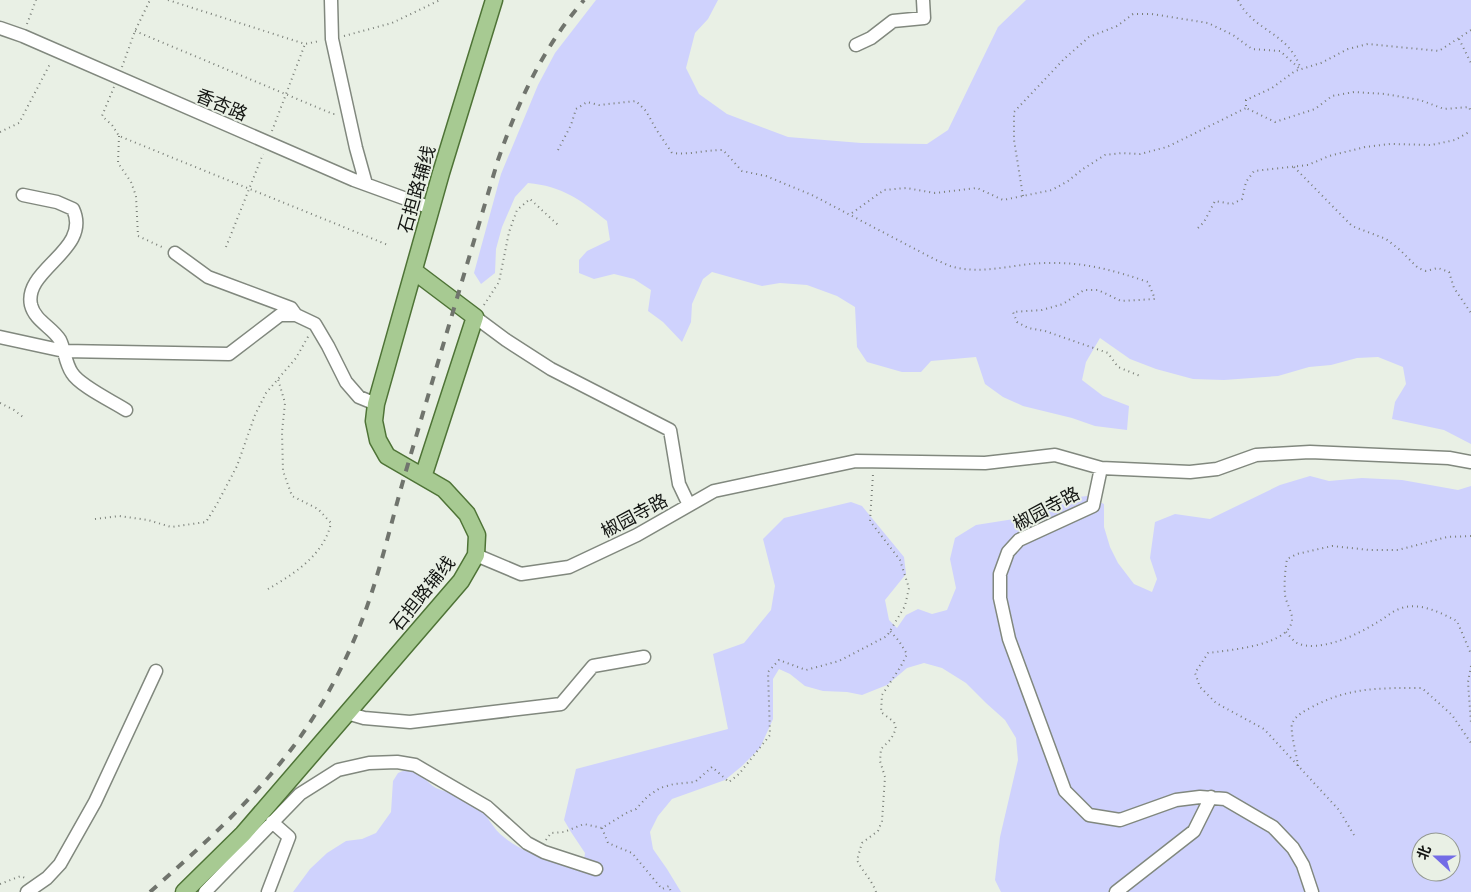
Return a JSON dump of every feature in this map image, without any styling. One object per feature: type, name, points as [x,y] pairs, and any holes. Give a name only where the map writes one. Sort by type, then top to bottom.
[{"type":"main road","name":"石担路辅线","points":[[184,892],[243,834],[461,581],[476,555],[477,535],[467,514],[444,489],[387,456],[378,440],[374,421],[376,404],[431,208],[494,0]]},
{"type":"main road","points":[[414,271],[475,317],[423,477]]},
{"type":"street","points":[[331,0],[332,39],[356,148],[366,184]]},
{"type":"street","points":[[856,45],[871,38],[893,21],[924,18],[923,0]]},
{"type":"street","name":"香杏路","points":[[0,28],[23,36],[366,184],[431,208]]},
{"type":"street","points":[[23,195],[58,202],[73,209],[77,218],[71,241],[47,268],[33,288],[30,303],[35,315],[59,339],[72,374],[86,386],[126,410]]},
{"type":"street","points":[[175,253],[208,277],[291,308],[296,315]]},
{"type":"street","points":[[0,337],[64,351],[229,354],[280,315],[296,315],[315,324],[346,382],[359,397],[376,404]]},
{"type":"street","points":[[475,317],[551,369],[670,430],[679,484],[689,505]]},
{"type":"street","points":[[1101,468],[1190,472],[1217,469],[1256,455],[1310,452],[1449,458],[1471,462]]},
{"type":"street","name":"椒园寺路","points":[[476,555],[521,574],[569,567],[637,535],[714,491],[856,461],[985,463],[1055,454],[1101,468],[1093,506],[1019,540],[1008,552],[1000,574],[1000,598],[1009,639],[1065,792],[1089,815],[1120,820],[1176,800],[1200,796],[1224,799],[1273,827],[1293,848],[1303,865],[1312,892]]},
{"type":"street","points":[[347,713],[364,718],[410,722],[561,704],[593,666],[644,657]]},
{"type":"street","points":[[27,892],[47,878],[60,864],[95,802],[156,671]]},
{"type":"street","points":[[205,892],[300,794],[338,770],[369,763],[397,762],[415,765],[487,807],[527,844],[539,850],[596,868]]},
{"type":"street","points":[[1116,892],[1194,832],[1212,797]]},
{"type":"street","points":[[268,892],[289,837],[272,822]]},
{"type":"path","points":[[23,36],[36,0]]},
{"type":"path","points":[[150,0],[135,31],[102,116],[112,125],[119,136],[118,163],[131,182],[136,196],[138,236],[175,253]]},
{"type":"path","points":[[168,0],[305,44],[392,23],[440,0]]},
{"type":"path","points":[[1238,0],[1247,16],[1283,41],[1296,55],[1300,69]]},
{"type":"path","points":[[1023,196],[1014,140],[1014,112],[1064,59],[1089,37],[1117,26],[1133,14],[1152,14],[1208,23],[1233,35],[1252,49],[1280,52],[1300,69]]},
{"type":"path","points":[[1246,108],[1246,100],[1272,88],[1295,71],[1321,63],[1348,49],[1368,44],[1439,51],[1471,30]]},
{"type":"path","points":[[135,31],[333,114],[348,113]]},
{"type":"path","points":[[1459,39],[1471,63]]},
{"type":"path","points":[[0,132],[19,123],[57,51]]},
{"type":"path","points":[[1246,108],[1275,122],[1315,109],[1332,96],[1354,92],[1394,95],[1420,100],[1444,109],[1469,107],[1471,112]]},
{"type":"path","points":[[558,150],[571,125],[576,109],[587,102],[599,105],[636,101],[646,111],[672,153],[687,155],[711,150],[723,150],[742,171],[766,176],[789,184],[851,214],[936,260],[955,267],[980,269],[1045,263],[1088,264],[1121,272],[1148,282],[1155,299],[1121,301],[1098,290],[1084,290],[1063,304],[1042,310],[1013,312],[1017,322],[1028,328],[1045,331],[1108,353],[1118,368],[1140,376]]},
{"type":"path","points":[[851,214],[884,190],[906,188],[935,193],[977,188],[1003,200],[1052,190],[1106,155],[1122,153],[1140,154],[1167,147],[1246,108]]},
{"type":"path","points":[[1198,228],[1204,222],[1215,202],[1232,204],[1242,199],[1246,182],[1254,171],[1308,165],[1329,156],[1365,147],[1390,144],[1431,145],[1455,140],[1471,131]]},
{"type":"path","points":[[119,136],[388,245]]},
{"type":"path","points":[[1293,166],[1352,226],[1386,239],[1418,268],[1426,271],[1438,268],[1449,272],[1454,288],[1471,313]]},
{"type":"path","points":[[475,317],[499,282],[508,232],[516,210],[530,200],[558,225]]},
{"type":"path","points":[[95,519],[119,516],[148,520],[171,527],[206,522],[237,466],[255,415],[266,394],[296,358],[315,324]]},
{"type":"path","points":[[268,589],[291,576],[315,554],[328,534],[331,523],[318,509],[292,496],[283,471],[282,432],[285,403],[278,379]]},
{"type":"path","points":[[0,403],[14,410],[23,418]]},
{"type":"path","points":[[539,850],[551,832],[564,832],[584,824],[602,828],[636,809],[648,796],[660,788],[674,784],[695,782],[712,767],[729,782],[739,774],[770,735],[768,672],[779,660],[806,670],[817,668],[839,661],[871,642],[887,636],[905,606],[909,588],[900,560],[870,521],[874,461]]},
{"type":"path","points":[[1354,835],[1339,810],[1264,729],[1216,703],[1200,687],[1195,673],[1208,653],[1264,643],[1280,638],[1290,628],[1292,618],[1285,595],[1286,560],[1297,554],[1332,546],[1370,550],[1398,550],[1446,537],[1471,536]]},
{"type":"path","points":[[1286,632],[1296,643],[1314,646],[1345,639],[1376,624],[1399,608],[1420,606],[1440,612],[1457,621],[1471,654]]},
{"type":"path","points":[[876,892],[874,885],[862,872],[856,860],[862,843],[878,831],[882,821],[885,778],[880,761],[881,749],[896,729],[894,722],[881,712],[882,695],[907,654],[890,631]]},
{"type":"path","points":[[1471,666],[1468,682],[1471,723]]},
{"type":"path","points":[[1298,766],[1292,726],[1295,719],[1307,709],[1329,698],[1350,691],[1422,688],[1452,715],[1471,743]]},
{"type":"path","points":[[602,828],[608,843],[632,853],[662,889],[669,886],[671,892]]},
{"type":"path","points":[[0,884],[21,876],[38,884]]},
{"type":"shaded area","points":[[596,0],[718,0],[708,19],[695,33],[686,68],[699,94],[727,114],[788,137],[861,143],[927,144],[948,130],[998,27],[1026,0],[1471,0],[1471,444],[1444,430],[1392,419],[1395,402],[1406,384],[1403,367],[1378,357],[1357,358],[1331,365],[1309,367],[1278,376],[1224,380],[1193,379],[1156,369],[1130,359],[1100,338],[1086,362],[1082,380],[1103,396],[1129,406],[1127,430],[1095,426],[1072,418],[1023,406],[1003,397],[985,384],[976,357],[931,361],[921,372],[902,372],[867,362],[857,347],[855,307],[837,296],[807,285],[780,283],[762,286],[712,272],[703,279],[692,304],[691,322],[682,342],[663,322],[648,311],[651,290],[634,279],[614,274],[594,279],[579,273],[579,260],[587,251],[610,240],[607,221],[570,195],[551,187],[528,183],[515,197],[502,227],[496,249],[495,273],[481,284],[474,273],[501,174],[538,85],[555,53]]},
{"type":"shaded area","points":[[1310,476],[1329,481],[1362,478],[1402,480],[1458,490],[1471,486],[1471,892],[1001,892],[995,880],[1000,837],[1018,760],[1016,738],[1005,720],[966,683],[942,668],[924,663],[907,668],[887,685],[862,695],[823,691],[805,686],[790,674],[779,669],[773,679],[773,719],[760,748],[725,780],[672,799],[658,816],[650,832],[653,849],[681,892],[293,892],[310,869],[327,853],[346,841],[362,839],[376,833],[391,812],[393,781],[398,773],[405,770],[419,773],[436,788],[471,800],[479,807],[500,834],[523,849],[552,860],[583,866],[585,853],[564,820],[576,769],[728,729],[713,654],[744,643],[771,610],[775,586],[763,539],[784,518],[851,502],[862,506],[904,557],[906,574],[885,600],[889,620],[897,628],[906,615],[918,609],[932,614],[947,610],[956,588],[950,559],[955,538],[976,525],[1014,519],[1044,511],[1071,498],[1087,496],[1104,504],[1104,527],[1110,547],[1118,563],[1134,584],[1152,592],[1157,579],[1150,558],[1155,522],[1175,514],[1210,519],[1280,485]]},
{"type":"railway","points":[[150,892],[225,823],[261,786],[293,747],[324,700],[342,667],[364,615],[376,578],[498,160],[514,117],[533,76],[556,37],[584,0]]}]
